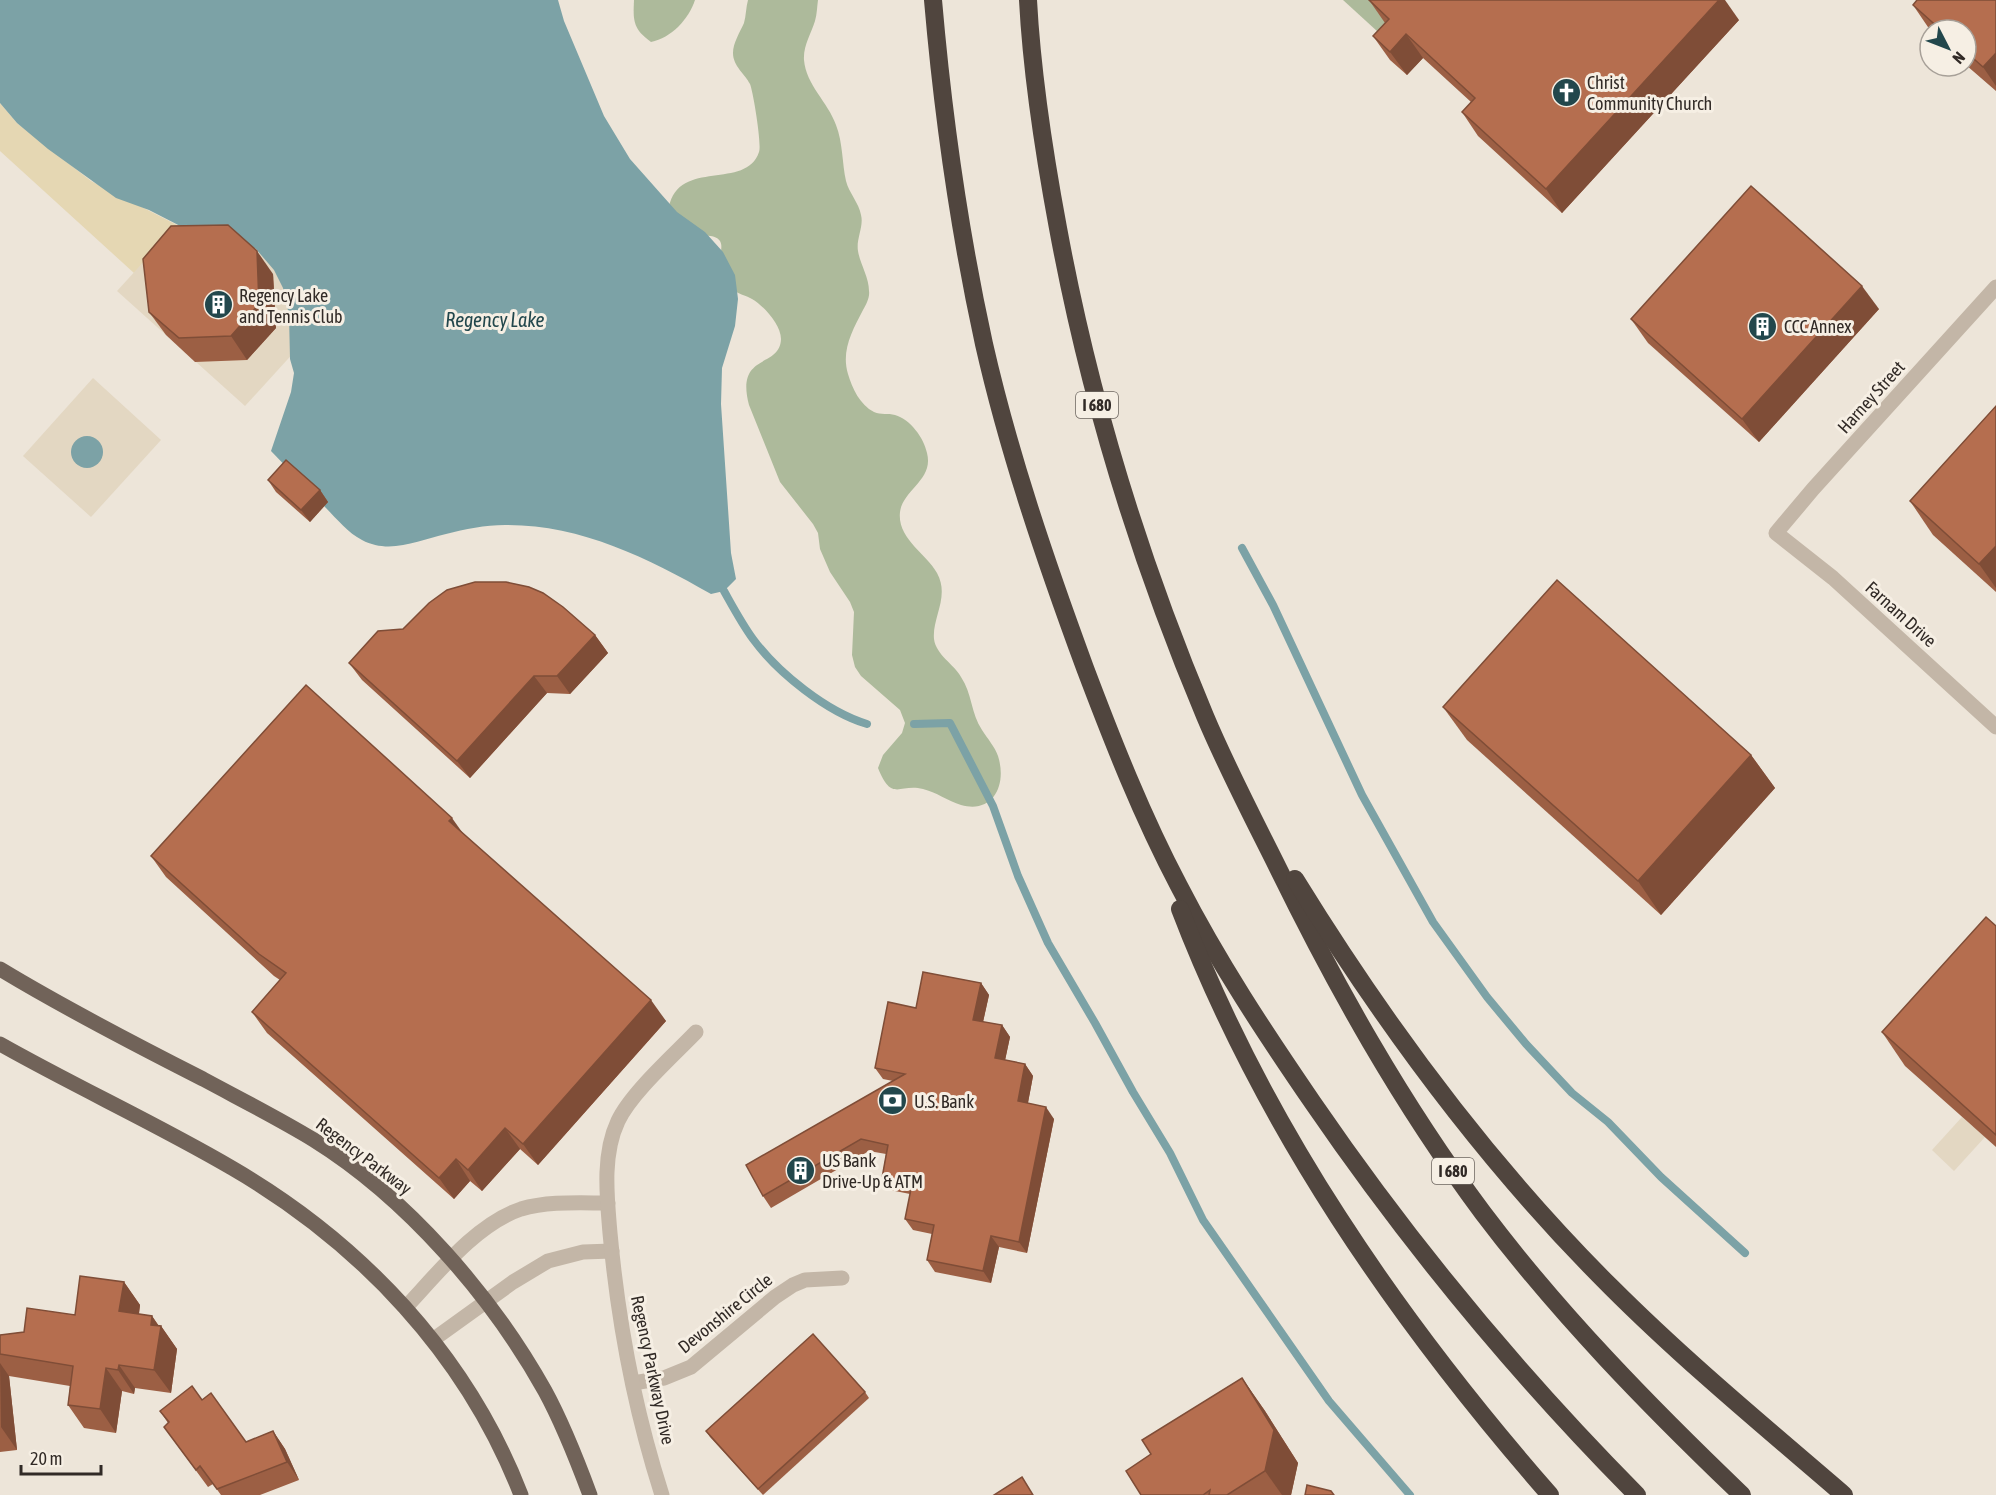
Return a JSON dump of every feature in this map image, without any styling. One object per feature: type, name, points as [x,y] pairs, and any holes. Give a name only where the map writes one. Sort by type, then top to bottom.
[{"type":"highway","points":[[933,0],[948,145],[963,241],[985,347],[1002,413],[1029,505],[1065,613],[1119,754],[1154,836],[1198,957],[1220,1006],[1296,1149],[1355,1246],[1478,1410],[1550,1495]]},
{"type":"highway","name":"I 680","points":[[1028,0],[1049,176],[1067,276],[1096,401],[1142,551],[1206,718],[1240,791],[1344,998],[1389,1074],[1448,1164],[1503,1239],[1583,1332],[1669,1424],[1742,1495]]},
{"type":"highway","points":[[1240,791],[1314,910],[1398,1034],[1507,1173],[1580,1255],[1662,1337],[1844,1495]]},
{"type":"highway","points":[[1154,836],[1193,913],[1224,966],[1293,1073],[1393,1214],[1501,1350],[1637,1495]]},
{"type":"main road","name":"Regency Parkway","points":[[0,969],[69,1010],[273,1116],[322,1145],[381,1190],[450,1260],[509,1334],[545,1392],[567,1437],[590,1495]]},
{"type":"main road","points":[[0,1044],[203,1151],[260,1185],[304,1215],[340,1244],[406,1307],[434,1339],[485,1419],[521,1495]]},
{"type":"street","name":"Harney Street","points":[[1776,533],[1996,287]]},
{"type":"street","name":"Farnam Drive","points":[[1776,533],[1833,578],[1996,727]]},
{"type":"street","name":"Regency Parkway Drive","points":[[662,1495],[645,1437],[617,1296],[608,1203],[609,1161],[619,1118],[638,1092],[696,1032]]},
{"type":"street","points":[[406,1307],[450,1260],[490,1225],[502,1218],[521,1209],[547,1204],[608,1203]]},
{"type":"street","points":[[434,1339],[523,1274],[548,1261],[583,1252],[612,1251]]},
{"type":"street","name":"Devonshire Circle","points":[[633,1383],[664,1378],[691,1367],[775,1297],[793,1285],[805,1280],[842,1278]]},
{"type":"green space","points":[[634,0],[695,0],[684,21],[678,27],[651,42],[637,29]]},
{"type":"green space","points":[[748,0],[818,0],[816,18],[806,45],[804,60],[809,77],[838,132],[846,181],[861,215],[858,251],[869,286],[868,301],[849,341],[846,366],[854,390],[861,401],[874,412],[901,417],[920,435],[927,453],[926,470],[902,504],[900,522],[907,538],[932,566],[941,582],[941,599],[934,631],[935,645],[965,683],[978,724],[998,756],[1001,777],[999,786],[990,801],[982,805],[972,807],[961,805],[923,789],[892,788],[883,779],[878,768],[883,755],[902,733],[905,723],[900,710],[861,676],[855,667],[852,655],[854,612],[850,602],[830,572],[813,524],[780,482],[749,405],[746,388],[748,377],[759,363],[774,355],[779,348],[781,339],[778,328],[762,306],[730,287],[722,262],[720,241],[713,236],[699,236],[669,207],[675,192],[685,183],[698,178],[741,170],[752,164],[759,152],[758,129],[750,84],[735,62],[733,53],[735,41],[744,23]]},
{"type":"green space","points":[[1343,0],[1400,0],[1405,3],[1378,32]]},
{"type":"sand","points":[[0,103],[17,123],[91,181],[177,225],[134,273],[0,151]]},
{"type":"shaded area","points":[[253,207],[317,327],[245,406],[117,291],[190,211]]},
{"type":"shaded area","points":[[93,378],[161,440],[91,517],[23,456]]},
{"type":"shaded area","points":[[1962,1117],[1985,1137],[1954,1171],[1932,1150]]},
{"type":"water","name":"Regency Lake","points":[[0,0],[558,0],[564,21],[604,116],[630,159],[677,212],[705,232],[723,252],[735,275],[738,299],[735,326],[722,368],[721,404],[731,553],[736,579],[724,591],[711,594],[663,568],[612,546],[560,530],[533,526],[505,525],[460,530],[394,546],[373,544],[352,533],[271,451],[291,392],[294,373],[290,359],[289,315],[283,288],[274,270],[256,249],[237,236],[188,230],[149,210],[116,198],[48,149],[17,123],[0,103]]},
{"type":"water","points":[[87,436],[99,440],[103,452],[99,464],[87,468],[75,464],[71,452],[75,440]]},
{"type":"building","name":"Christ Community Church","points":[[1369,0],[1719,0],[1546,189],[1462,112],[1475,98],[1406,34],[1390,52],[1373,36],[1389,19]]},
{"type":"building","points":[[1917,0],[1996,0],[1996,53],[1983,67],[1978,63],[1978,18],[1928,18],[1913,5]]},
{"type":"building","name":"CCC Annex","points":[[1751,186],[1862,286],[1742,419],[1631,319]]},
{"type":"building","name":"Regency Lake and Tennis Club","points":[[228,225],[257,251],[259,304],[231,336],[179,338],[149,312],[143,259],[171,226]]},
{"type":"building","points":[[1996,406],[1996,546],[1979,564],[1910,501]]},
{"type":"building","points":[[286,460],[320,490],[301,510],[268,480]]},
{"type":"building","points":[[1557,580],[1751,755],[1638,881],[1443,707]]},
{"type":"building","points":[[475,582],[506,582],[543,593],[595,635],[557,676],[534,676],[457,761],[349,663],[378,631],[403,629],[429,603],[447,590]]},
{"type":"building","points":[[306,685],[452,818],[449,821],[651,1000],[523,1144],[505,1128],[468,1170],[456,1159],[439,1178],[252,1012],[286,973],[259,954],[151,856]]},
{"type":"building","points":[[1986,917],[1996,926],[1996,1135],[1882,1032]]},
{"type":"building","points":[[923,972],[981,983],[973,1020],[1002,1025],[995,1058],[1025,1064],[1018,1101],[1046,1107],[1019,1242],[991,1236],[983,1271],[927,1260],[934,1225],[905,1219],[912,1184],[882,1178],[888,1145],[861,1139],[763,1196],[746,1165],[905,1074],[875,1068],[888,1002],[916,1008]]},
{"type":"building","points":[[80,1276],[124,1282],[119,1311],[152,1316],[151,1325],[161,1326],[154,1370],[119,1365],[118,1370],[106,1368],[100,1409],[68,1405],[73,1366],[0,1354],[0,1335],[24,1332],[27,1308],[75,1315]]},
{"type":"building","points":[[813,1334],[865,1392],[758,1489],[706,1431]]},
{"type":"building","points":[[1242,1378],[1274,1430],[1265,1471],[1227,1495],[1209,1495],[1210,1490],[1203,1495],[1141,1495],[1126,1471],[1151,1454],[1142,1440]]},
{"type":"building","points":[[192,1386],[202,1400],[211,1393],[246,1442],[273,1431],[287,1462],[217,1489],[200,1466],[196,1470],[164,1427],[169,1422],[160,1411]]},
{"type":"building","points":[[1022,1477],[1033,1495],[994,1495]]},
{"type":"building","points":[[1307,1485],[1331,1491],[1334,1495],[1305,1495]]},
{"type":"waterway","points":[[1242,548],[1273,605],[1362,795],[1433,922],[1487,997],[1526,1044],[1572,1093],[1608,1122],[1661,1177],[1745,1253]]},
{"type":"waterway","points":[[724,591],[749,633],[776,665],[820,701],[867,724]]},
{"type":"waterway","points":[[914,724],[950,723],[993,806],[1018,876],[1048,943],[1170,1153],[1203,1220],[1329,1401],[1410,1495]]},
{"type":"place","name":"Christ Community Church","points":[[1566,92]]},
{"type":"place","name":"Regency Lake and Tennis Club","points":[[218,305]]},
{"type":"place","name":"CCC Annex","points":[[1763,326]]},
{"type":"place","name":"U.S. Bank","points":[[893,1101]]},
{"type":"place","name":"US Bank Drive-Up & ATM","points":[[801,1170]]}]
